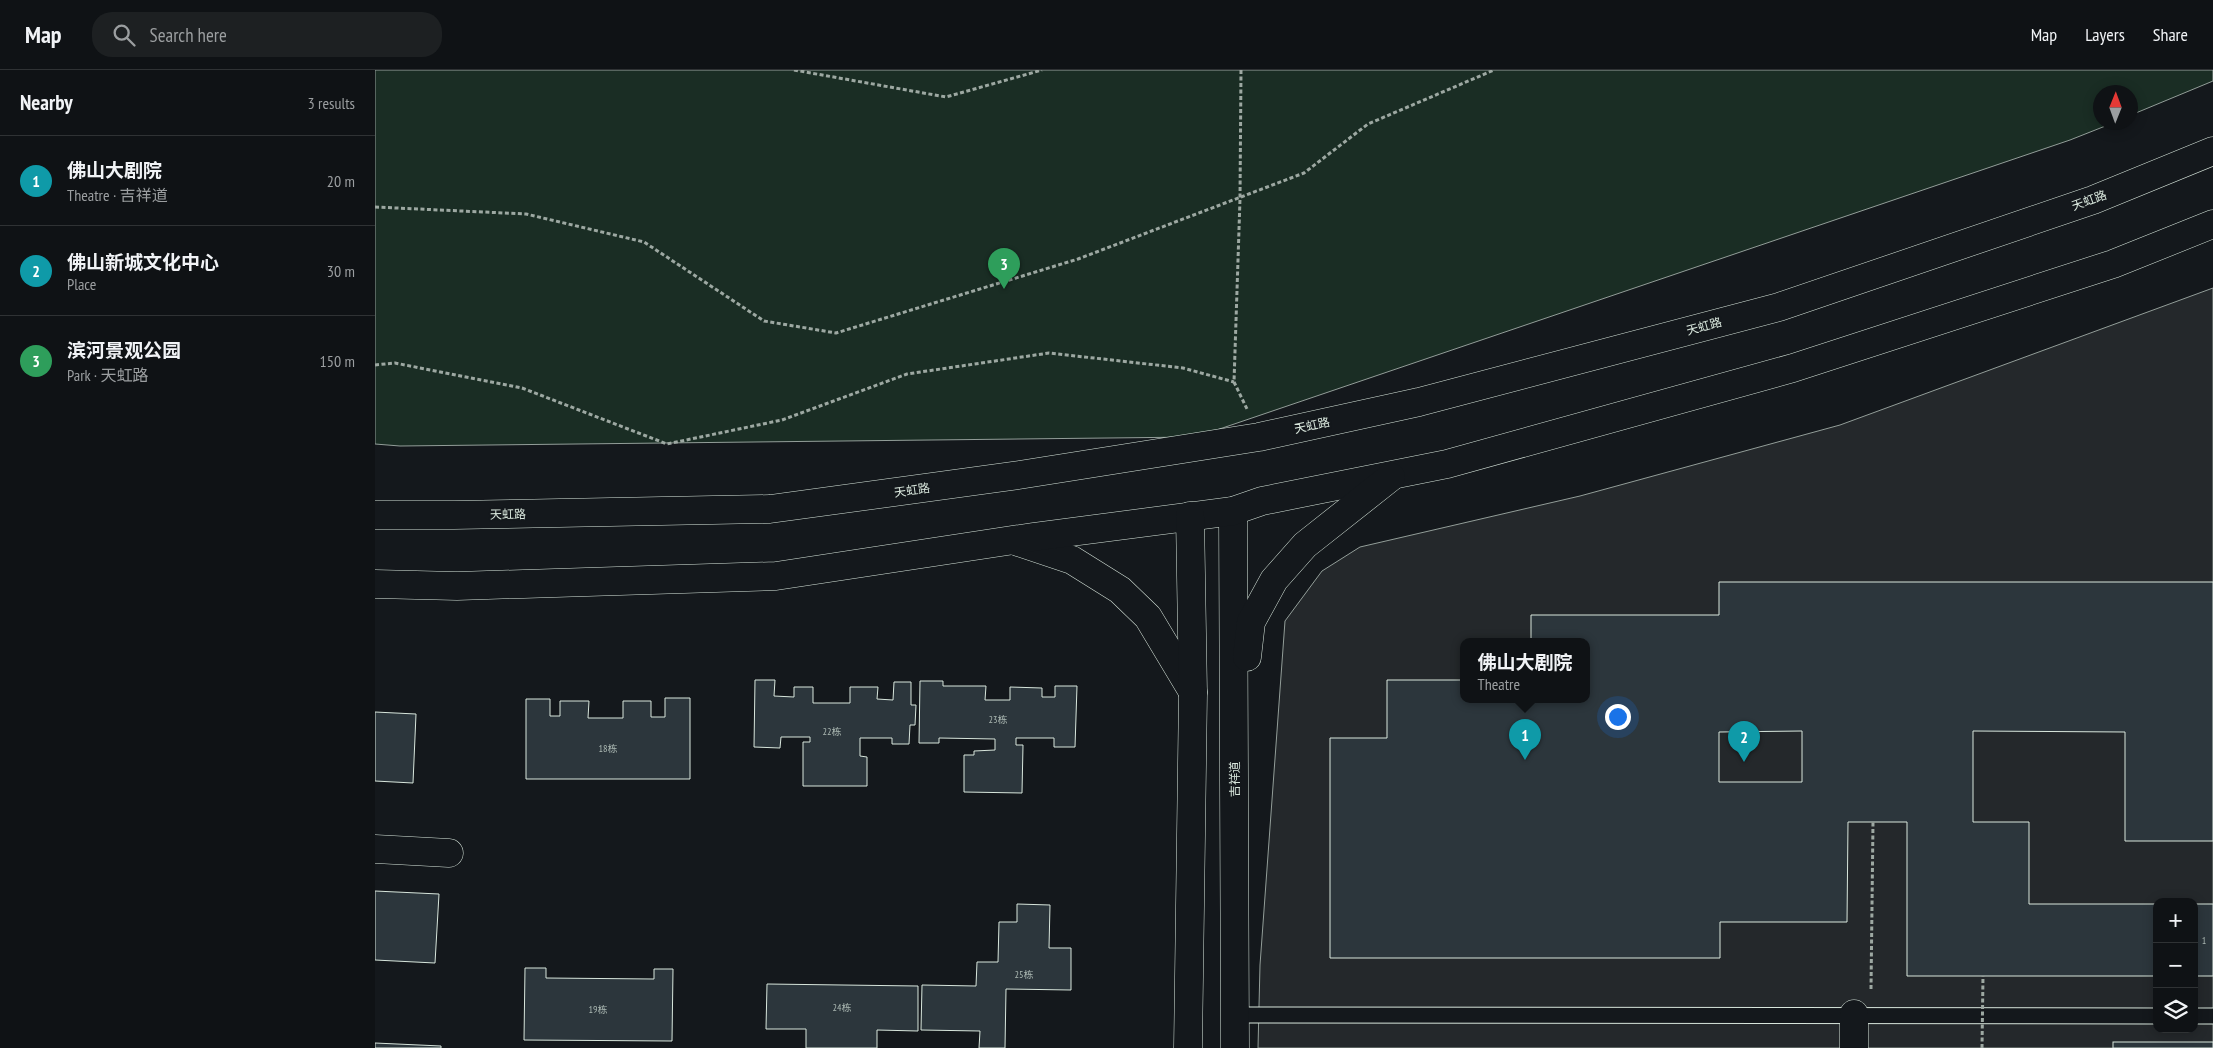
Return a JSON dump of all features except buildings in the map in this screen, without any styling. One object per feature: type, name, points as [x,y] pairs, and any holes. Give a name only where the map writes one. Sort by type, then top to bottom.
[{"type":"main road","name":"天虹路","points":[[375,514],[454,515],[770,509],[1019,475],[1259,436],[1419,402],[1779,306],[2093,200],[2213,151]]},
{"type":"main road","points":[[375,584],[457,586],[776,576],[1015,540],[1233,511],[1262,501],[1447,464],[1793,368],[2113,264],[2213,224]]},
{"type":"main road","points":[[1234,748],[1251,622],[1274,580],[1305,545],[1394,474]]},
{"type":"main road","name":"吉祥道","points":[[1233,511],[1235,1048]]},
{"type":"main road","points":[[1188,1048],[1193,693],[1190,516]]},
{"type":"main road","points":[[1015,540],[1071,560],[1120,590],[1148,617],[1193,693]]},
{"type":"main road","points":[[375,849],[449,853]]},
{"type":"main road","points":[[1854,1048],[1863,1015]]},
{"type":"lane","points":[[1235,1015],[2153,1016]]},
{"type":"lane","points":[[2198,1016],[2213,1016]]},
{"type":"path","points":[[794,70],[946,96],[1042,70]]},
{"type":"path","points":[[1241,70],[1240,199],[1234,382],[1259,436]]},
{"type":"path","points":[[375,207],[526,214],[644,242],[764,321],[836,332],[1078,259],[1304,174],[1368,124],[1494,70]]},
{"type":"path","points":[[375,365],[395,363],[523,388],[667,444],[782,420],[907,374],[1049,353],[1183,368],[1234,382]]},
{"type":"path","points":[[1863,1015],[1873,822]]},
{"type":"path","points":[[1983,976],[1983,1048]]},
{"type":"green space","points":[[375,70],[2213,70],[2213,81],[2138,112],[2138,85],[2093,85],[2093,130],[2095,130],[2070,140],[1196,437],[400,446],[375,444]]},
{"type":"shaded area","points":[[2213,288],[2213,1048],[1258,1048],[1260,965],[1285,621],[1322,571],[1360,547],[1580,496],[1840,425]]},
{"type":"place","name":"滨河景观公园","points":[[1004,289]]},
{"type":"place","name":"佛山大剧院","points":[[1525,760]]},
{"type":"place","name":"佛山新城文化中心","points":[[1744,762]]}]
